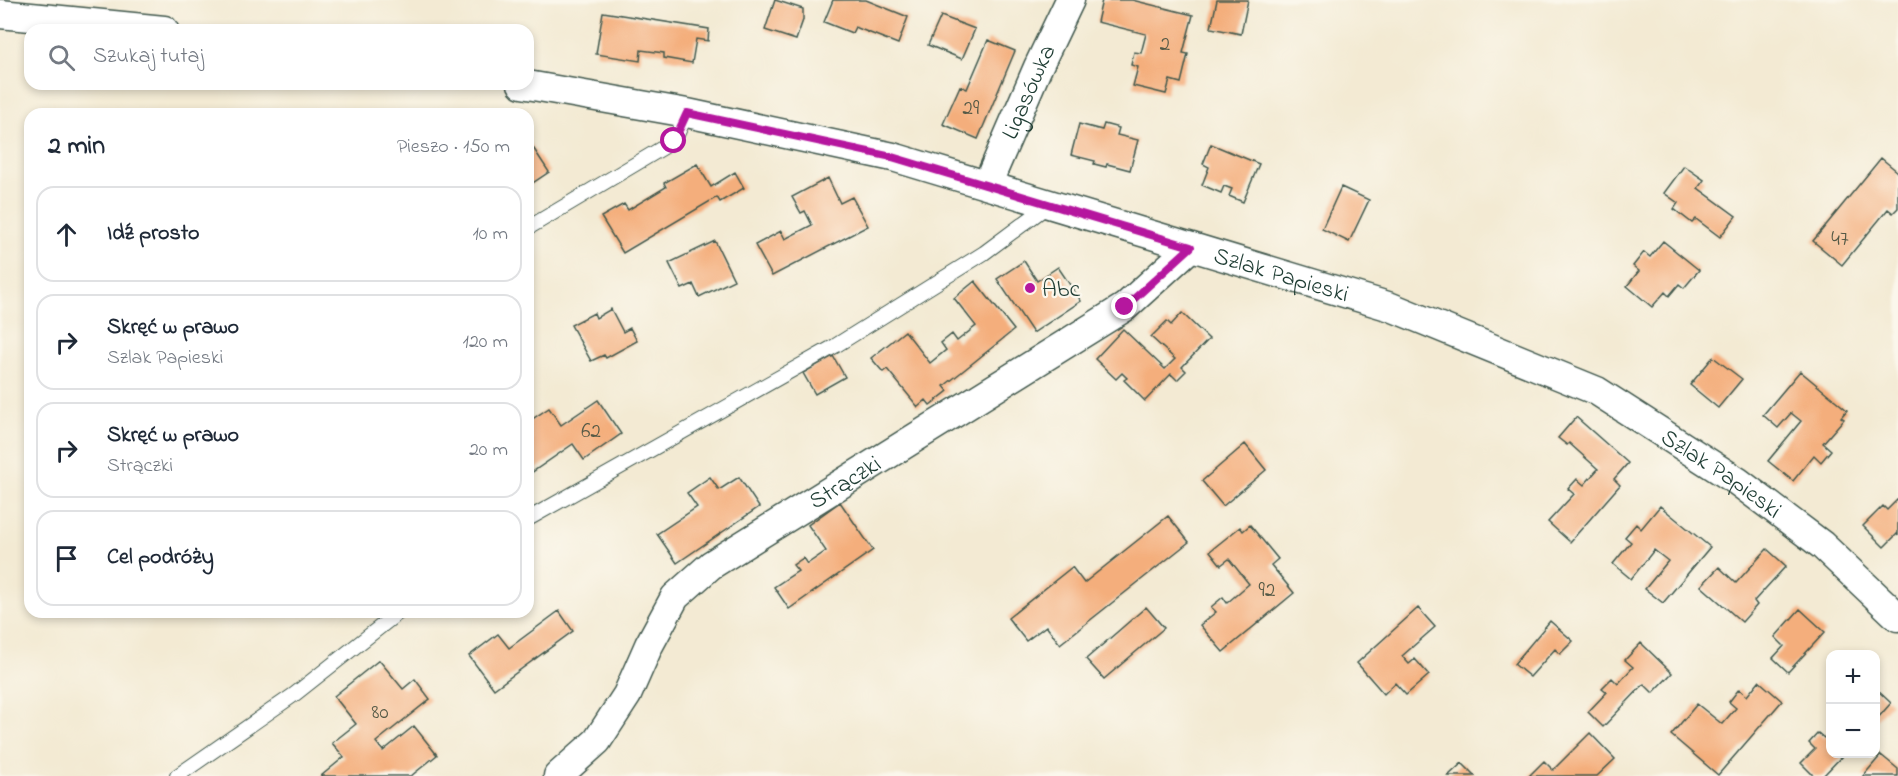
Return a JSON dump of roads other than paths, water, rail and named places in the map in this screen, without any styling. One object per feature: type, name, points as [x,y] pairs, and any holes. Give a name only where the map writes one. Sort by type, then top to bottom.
[{"type":"street","name":"Ligasówka","points":[[987,185],[1070,0]]},
{"type":"street","points":[[0,14],[102,24]]},
{"type":"street","name":"Szlak Papieski","points":[[534,86],[687,113],[892,157],[1391,307],[1597,391],[1737,481],[1761,499],[1822,545],[1898,617]]},
{"type":"street","name":"Strączki","points":[[558,776],[597,741],[627,695],[649,645],[675,597],[711,565],[1125,307],[1191,247]]},
{"type":"lane","points":[[534,224],[674,141],[687,113]]},
{"type":"lane","points":[[534,516],[835,346],[984,253],[1050,204]]},
{"type":"lane","points":[[177,776],[295,694],[391,618]]},
{"type":"place","name":"Abc","points":[[1030,288]]}]
